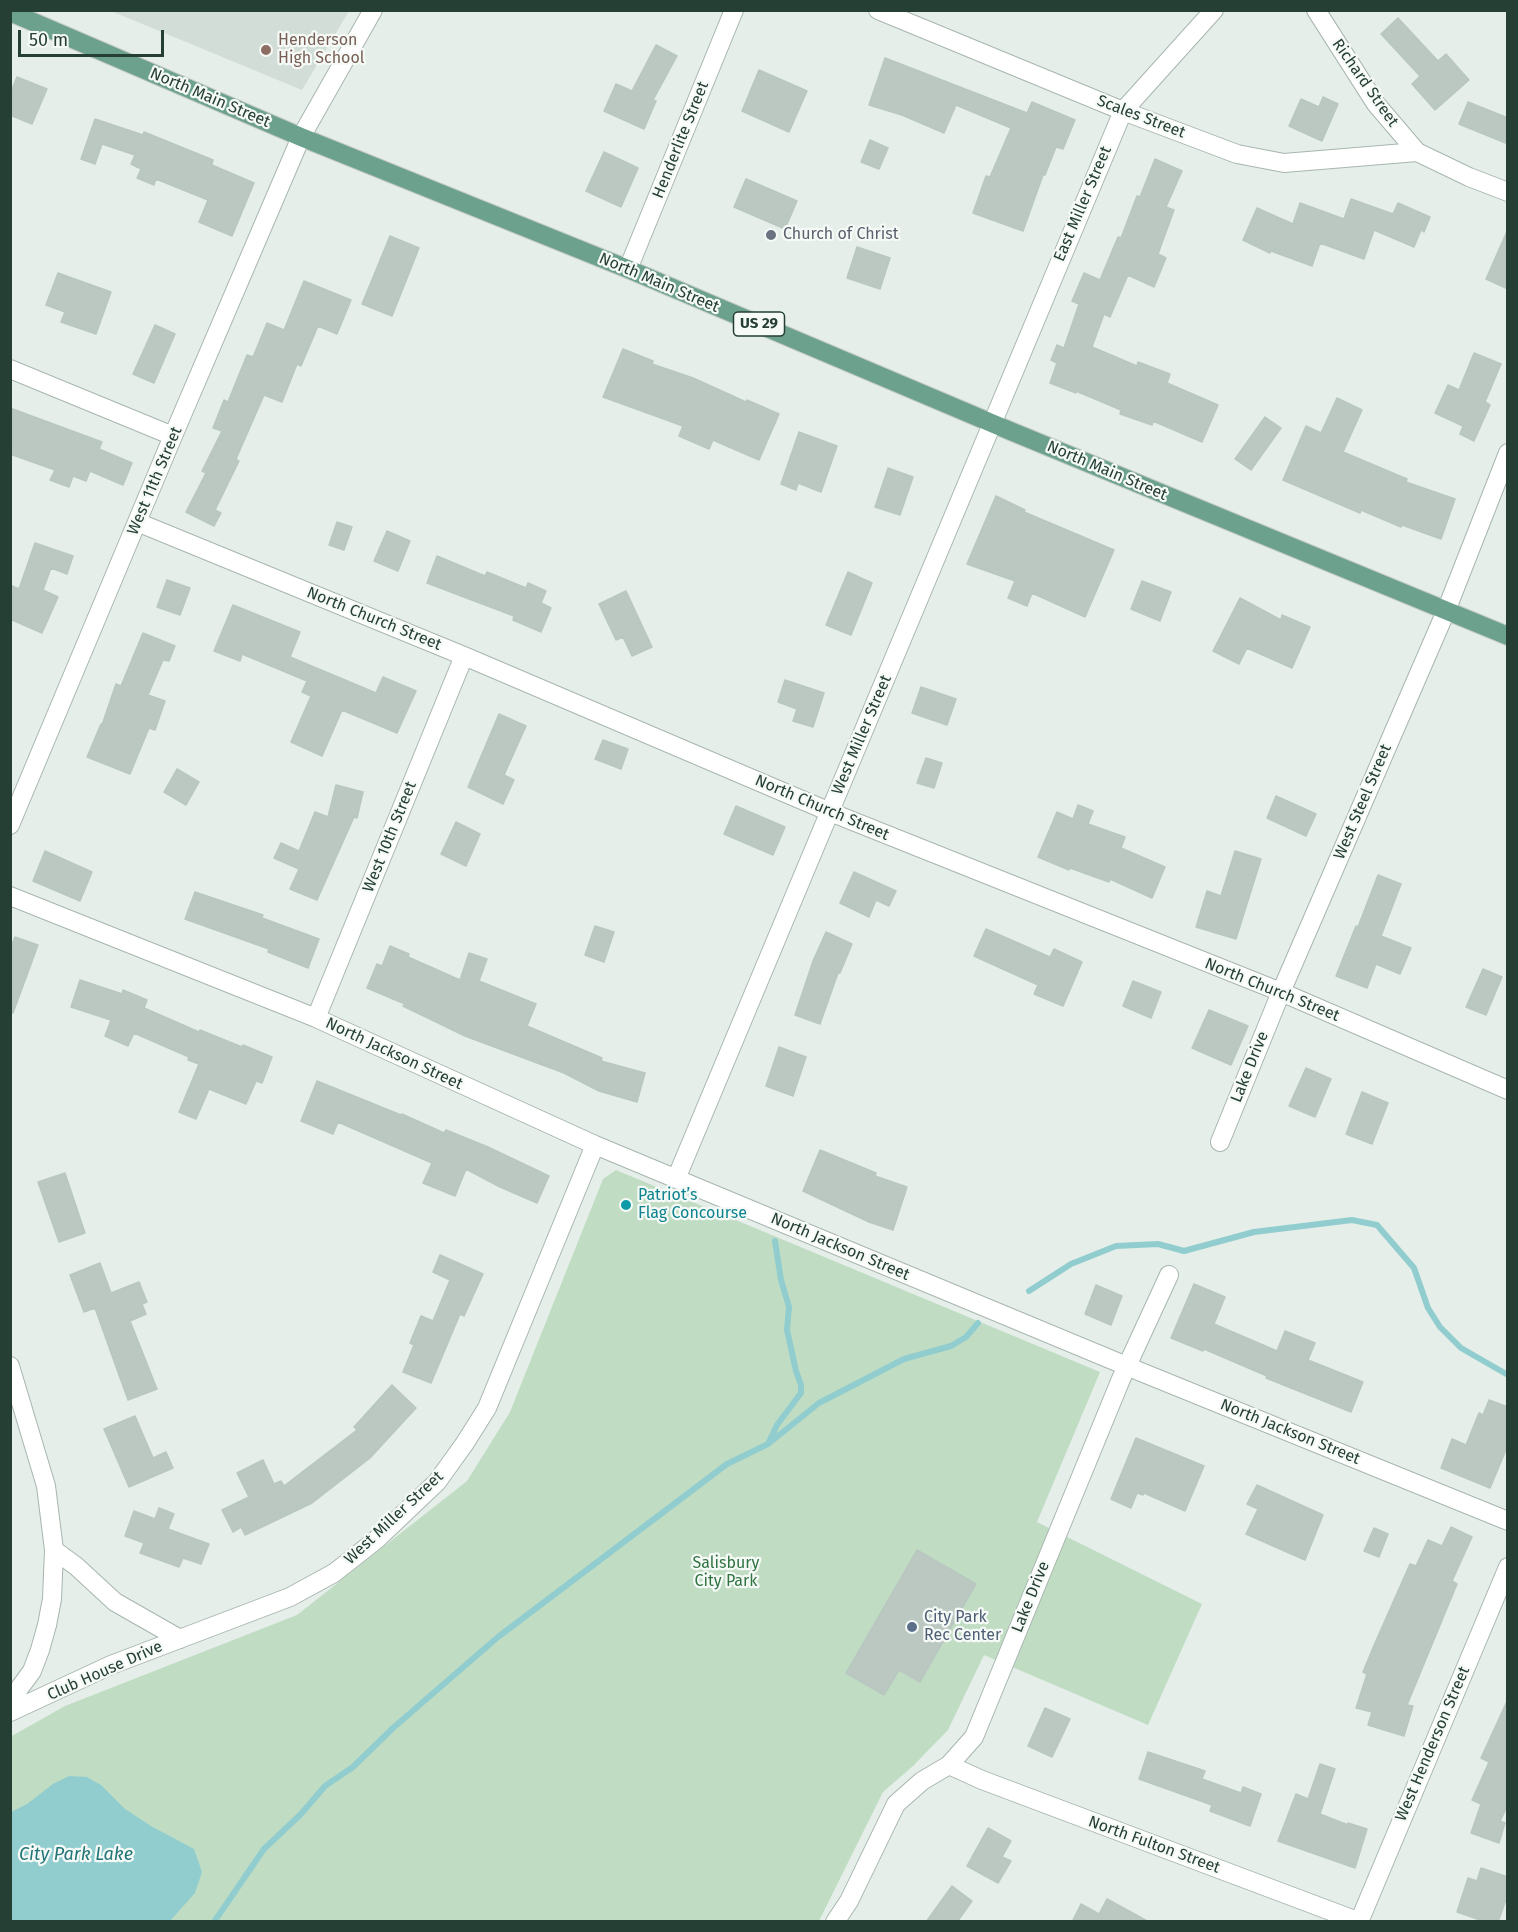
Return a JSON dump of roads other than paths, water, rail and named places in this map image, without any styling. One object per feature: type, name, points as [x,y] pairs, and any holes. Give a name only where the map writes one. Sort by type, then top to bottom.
[{"type":"main road","name":"North Main Street","points":[[10,12],[301,137],[628,269],[991,423],[1508,636]]},
{"type":"street","name":"West 11th Street","points":[[10,825],[301,137],[373,10]]},
{"type":"street","name":"Henderlite Street","points":[[628,269],[734,10]]},
{"type":"street","name":"Scales Street","points":[[878,10],[1123,111],[1237,154],[1284,163],[1418,152]]},
{"type":"street","name":"East Miller Street","points":[[991,423],[1123,111],[1214,10]]},
{"type":"street","name":"Richard Street","points":[[1316,10],[1376,104],[1418,152]]},
{"type":"street","points":[[1418,152],[1469,177],[1508,192]]},
{"type":"street","points":[[10,369],[173,436]]},
{"type":"street","name":"West Miller Street","points":[[676,1179],[991,423]]},
{"type":"street","name":"West Steel Street","points":[[1281,992],[1446,611],[1508,453]]},
{"type":"street","name":"North Church Street","points":[[137,522],[464,656],[830,812],[1281,992],[1508,1090]]},
{"type":"street","name":"West 10th Street","points":[[316,1018],[464,656]]},
{"type":"street","name":"North Jackson Street","points":[[10,896],[316,1018],[595,1145],[1126,1366],[1508,1521]]},
{"type":"street","name":"Lake Drive","points":[[1220,1142],[1281,992]]},
{"type":"street","name":"West Miller Street","points":[[180,1639],[290,1597],[334,1573],[376,1540],[437,1482],[487,1408],[595,1145]]},
{"type":"street","name":"Lake Drive","points":[[835,1922],[849,1901],[896,1804],[922,1781],[949,1765],[974,1737],[1126,1366],[1169,1275]]},
{"type":"street","points":[[10,1366],[46,1486],[54,1550],[51,1599],[40,1650],[32,1671],[10,1701]]},
{"type":"street","name":"Club House Drive","points":[[54,1550],[76,1566],[115,1602],[180,1639]]},
{"type":"street","name":"West Henderson Street","points":[[1360,1921],[1508,1567]]},
{"type":"street","name":"Club House Drive","points":[[10,1712],[111,1665],[180,1639]]},
{"type":"street","name":"North Fulton Street","points":[[949,1765],[981,1780],[1360,1921]]},
{"type":"water","name":"City Park Lake","points":[[69,1776],[87,1777],[101,1785],[125,1809],[194,1849],[202,1872],[195,1893],[170,1921],[11,1921],[11,1812]]},
{"type":"waterway","points":[[1029,1291],[1071,1264],[1116,1246],[1158,1244],[1184,1251],[1254,1232],[1352,1220],[1377,1225],[1414,1268],[1428,1308],[1440,1327],[1461,1348],[1508,1375]]},
{"type":"waterway","points":[[769,1442],[777,1425],[801,1393],[787,1330],[789,1307],[781,1280],[775,1241]]},
{"type":"waterway","points":[[214,1922],[264,1849],[301,1814],[325,1786],[353,1767],[393,1728],[498,1637],[727,1464],[768,1444],[819,1403],[904,1359],[951,1346],[966,1337],[978,1323]]},
{"type":"place","name":"Henderson High School","points":[[266,50]]},
{"type":"place","name":"Church of Christ","points":[[771,235]]},
{"type":"place","name":"Patriot’s Flag Concourse","points":[[626,1205]]},
{"type":"place","name":"City Park Rec Center","points":[[912,1627]]},
{"type":"park label","name":"Salisbury City Park","points":[[726,1573]]}]
